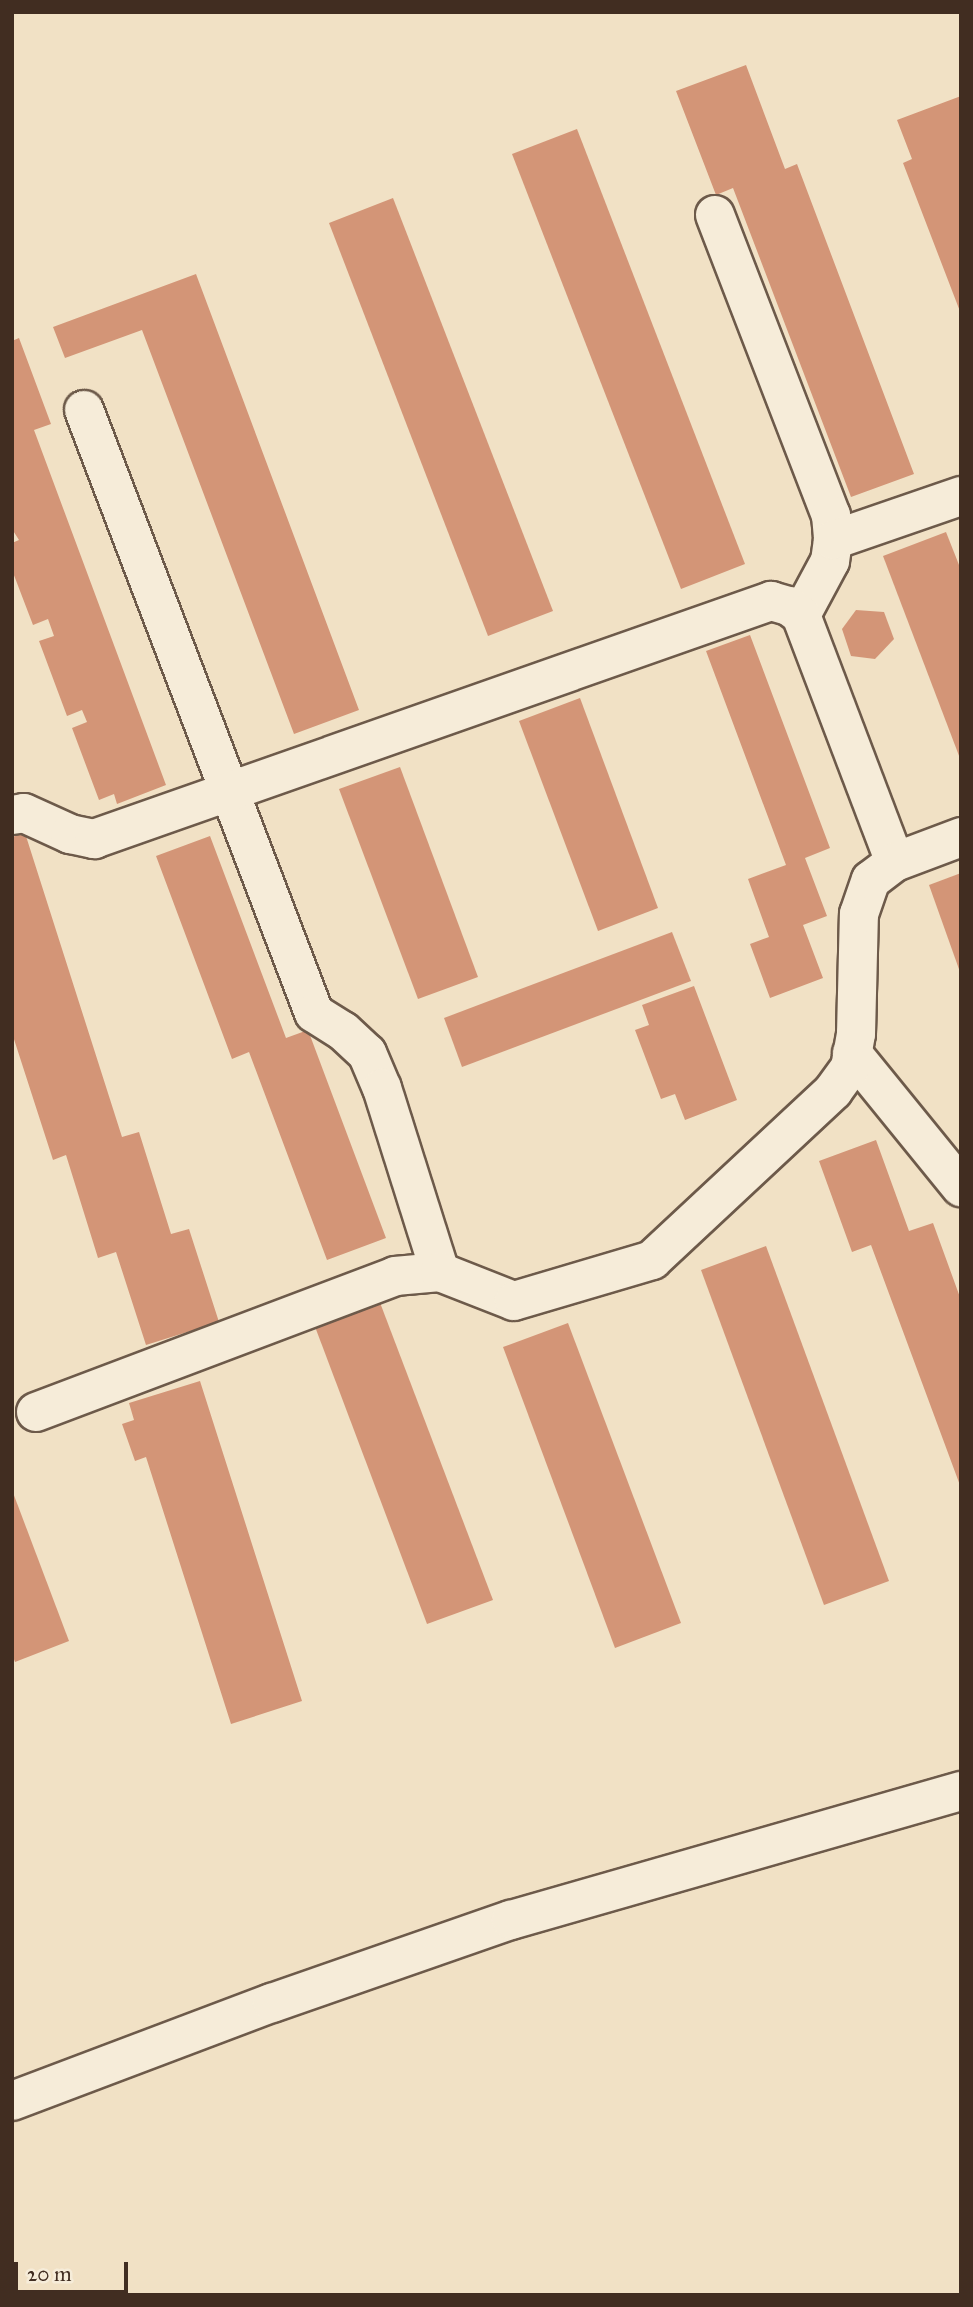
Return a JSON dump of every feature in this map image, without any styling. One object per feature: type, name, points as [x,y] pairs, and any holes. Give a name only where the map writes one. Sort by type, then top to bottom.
[{"type":"street","points":[[715,215],[831,515],[833,540],[830,561],[801,615]]},
{"type":"street","points":[[84,410],[314,1013],[344,1031],[367,1053],[382,1088],[440,1272]]},
{"type":"street","points":[[833,540],[961,496]]},
{"type":"street","points":[[12,815],[24,813],[70,834],[94,839],[771,601],[789,606],[801,615],[895,862]]},
{"type":"street","points":[[36,1412],[395,1276],[440,1272],[456,1276],[514,1301],[652,1260],[833,1091],[850,1068],[856,1034],[859,914],[871,880],[895,862],[961,837]]},
{"type":"street","points":[[852,1053],[961,1187]]},
{"type":"street","points":[[12,2101],[272,2003],[511,1920],[961,1791]]},
{"type":"building","points":[[746,65],[785,169],[797,164],[914,474],[851,497],[733,188],[716,195],[676,91]]},
{"type":"building","points":[[961,96],[961,314],[903,163],[912,159],[897,120]]},
{"type":"building","points":[[577,129],[745,564],[681,589],[512,154]]},
{"type":"building","points":[[393,198],[553,611],[488,636],[329,223]]},
{"type":"building","points":[[196,274],[359,710],[294,734],[142,330],[65,358],[53,327]]},
{"type":"building","points":[[19,338],[51,424],[34,430],[166,785],[117,804],[114,794],[99,800],[72,728],[87,722],[82,710],[67,716],[39,641],[54,636],[48,619],[33,625],[12,570],[12,543],[19,540],[12,529],[12,341]]},
{"type":"building","points":[[946,532],[961,570],[961,761],[883,556]]},
{"type":"building","points":[[856,610],[884,612],[894,639],[875,659],[851,656],[842,629]]},
{"type":"building","points":[[750,635],[830,848],[805,858],[827,916],[803,925],[823,978],[770,998],[750,944],[769,937],[748,879],[786,865],[706,651]]},
{"type":"building","points":[[580,698],[658,908],[598,931],[519,721]]},
{"type":"building","points":[[400,767],[478,977],[418,999],[339,789]]},
{"type":"building","points":[[25,833],[122,1137],[139,1132],[171,1234],[189,1229],[219,1322],[146,1345],[116,1252],[98,1258],[66,1155],[53,1160],[12,1033],[12,837]]},
{"type":"building","points":[[210,836],[286,1038],[308,1030],[386,1238],[327,1260],[249,1052],[232,1059],[156,856]]},
{"type":"building","points":[[961,873],[961,972],[960,972],[929,885]]},
{"type":"building","points":[[672,932],[691,981],[462,1067],[444,1018]]},
{"type":"building","points":[[694,986],[737,1100],[685,1120],[675,1094],[661,1099],[635,1030],[649,1025],[642,1005]]},
{"type":"building","points":[[876,1140],[909,1231],[933,1223],[961,1300],[961,1488],[871,1245],[852,1252],[819,1161]]},
{"type":"building","points":[[766,1246],[889,1581],[824,1605],[701,1270]]},
{"type":"building","points":[[379,1300],[493,1600],[427,1624],[314,1324]]},
{"type":"building","points":[[568,1323],[681,1623],[615,1648],[503,1347]]},
{"type":"building","points":[[200,1381],[302,1701],[231,1724],[146,1457],[135,1461],[122,1424],[134,1420],[129,1403]]},
{"type":"building","points":[[12,1490],[69,1641],[15,1662],[12,1654]]}]
